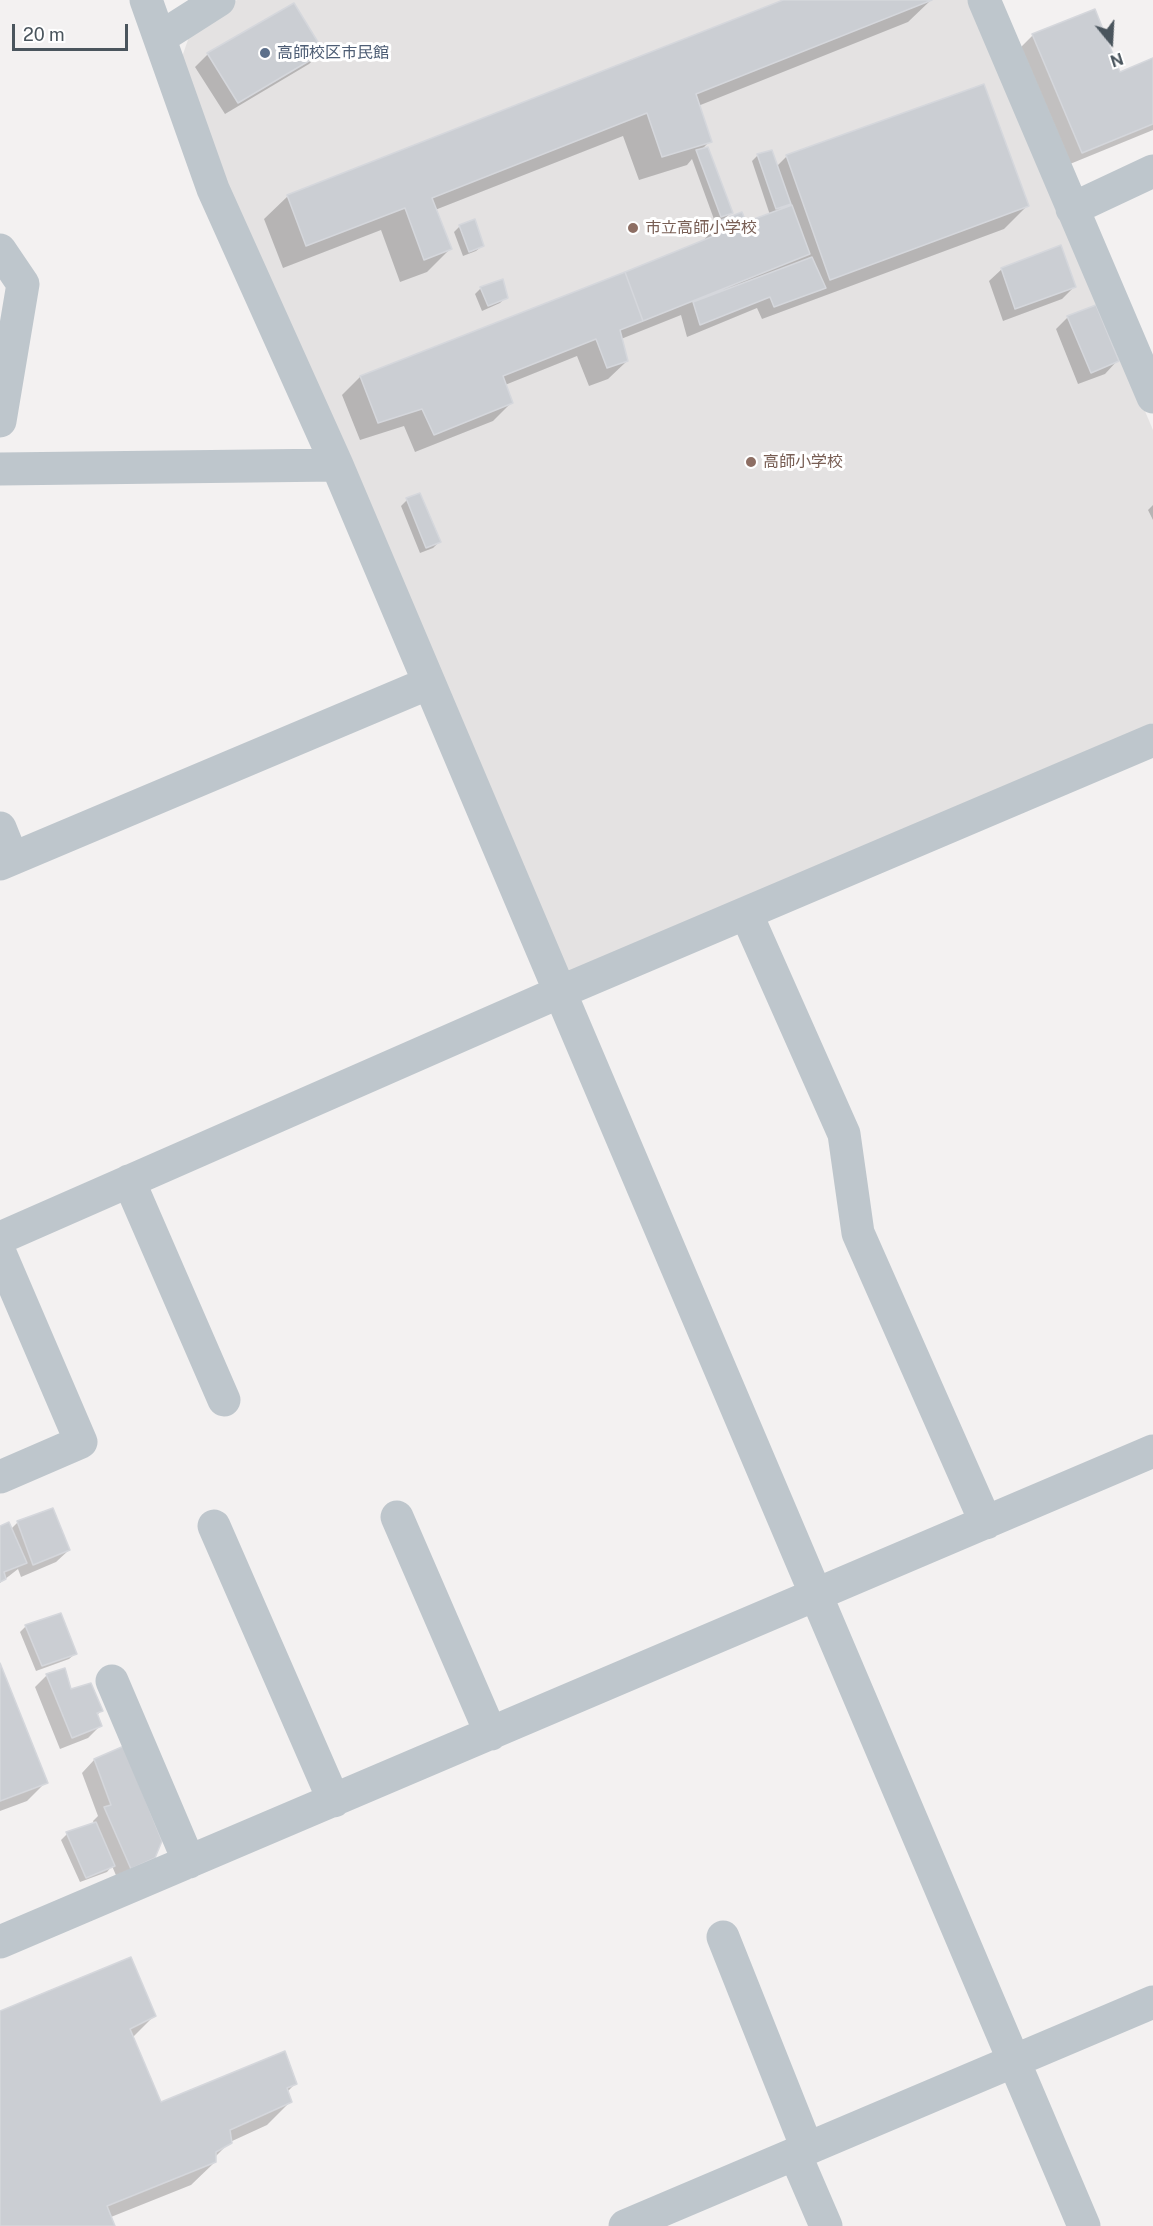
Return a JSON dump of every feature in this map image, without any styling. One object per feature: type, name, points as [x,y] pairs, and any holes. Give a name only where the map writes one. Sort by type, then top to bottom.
[{"type":"street","points":[[146,0],[213,189],[337,465],[1084,2226]]},
{"type":"street","points":[[161,37],[219,0]]},
{"type":"street","points":[[984,0],[1153,397]]},
{"type":"street","points":[[1072,209],[1153,171]]},
{"type":"street","points":[[0,250],[23,284],[0,421]]},
{"type":"street","points":[[0,470],[337,465]]},
{"type":"street","points":[[0,828],[6,861],[429,683]]},
{"type":"street","points":[[0,1238],[560,992],[1153,740]]},
{"type":"street","points":[[746,914],[844,1134],[858,1233],[986,1524]]},
{"type":"street","points":[[129,1181],[224,1400]]},
{"type":"street","points":[[0,1252],[81,1442],[0,1477]]},
{"type":"street","points":[[0,1942],[1153,1451]]},
{"type":"street","points":[[397,1517],[490,1734]]},
{"type":"street","points":[[214,1526],[334,1801]]},
{"type":"street","points":[[112,1681],[189,1862]]},
{"type":"street","points":[[723,1937],[826,2226]]},
{"type":"street","points":[[626,2226],[1153,2002]]},
{"type":"shaded area","name":"高師小学校","points":[[237,0],[970,0],[1153,430],[1153,723],[572,972],[560,969],[230,196],[182,57],[191,31]]},
{"type":"building","points":[[783,0],[932,0],[696,94],[712,142],[662,157],[647,113],[432,198],[452,249],[424,260],[405,208],[306,246],[287,195]]},
{"type":"building","name":"高師校区市民館","points":[[294,3],[324,52],[238,103],[207,53]]},
{"type":"building","points":[[1095,9],[1120,72],[1153,58],[1153,124],[1082,153],[1032,34]]},
{"type":"building","points":[[984,84],[1029,206],[830,280],[786,155]]},
{"type":"building","points":[[708,147],[733,213],[721,217],[696,150]]},
{"type":"building","points":[[772,150],[791,204],[776,209],[757,154]]},
{"type":"building","points":[[792,205],[810,254],[643,321],[625,272],[721,233],[719,221],[742,212],[746,222]]},
{"type":"building","points":[[475,219],[484,246],[469,252],[459,225]]},
{"type":"building","points":[[1061,245],[1076,287],[1015,309],[1001,268]]},
{"type":"building","points":[[812,257],[826,288],[774,307],[770,297],[700,325],[693,302]]},
{"type":"building","points":[[625,272],[643,321],[620,330],[628,361],[607,368],[596,339],[503,376],[513,403],[434,435],[422,409],[378,423],[360,376]]},
{"type":"building","points":[[503,279],[508,298],[488,306],[480,287]]},
{"type":"building","points":[[1096,305],[1119,361],[1091,373],[1067,316]]},
{"type":"building","points":[[420,493],[441,542],[426,548],[406,498]]},
{"type":"building","points":[[53,1508],[70,1550],[33,1565],[17,1521]]},
{"type":"building","points":[[9,1522],[27,1563],[4,1572],[6,1579],[0,1582],[0,1526]]},
{"type":"building","points":[[61,1613],[77,1654],[42,1666],[25,1625]]},
{"type":"building","points":[[0,1663],[48,1783],[0,1801]]},
{"type":"building","points":[[65,1668],[71,1689],[91,1683],[103,1711],[97,1713],[102,1726],[72,1738],[46,1674]]},
{"type":"building","points":[[124,1746],[162,1841],[155,1858],[131,1869],[104,1807],[111,1805],[94,1759]]},
{"type":"building","points":[[96,1822],[115,1866],[86,1878],[66,1832]]},
{"type":"building","points":[[131,1957],[156,2016],[130,2029],[161,2102],[285,2051],[297,2084],[287,2088],[292,2102],[230,2130],[232,2143],[216,2152],[216,2162],[107,2206],[115,2226],[0,2226],[0,2011]]},
{"type":"place","name":"高師校区市民館","points":[[265,53]]},
{"type":"place","name":"市立高師小学校","points":[[633,228]]},
{"type":"place","name":"高師小学校","points":[[751,462]]}]
